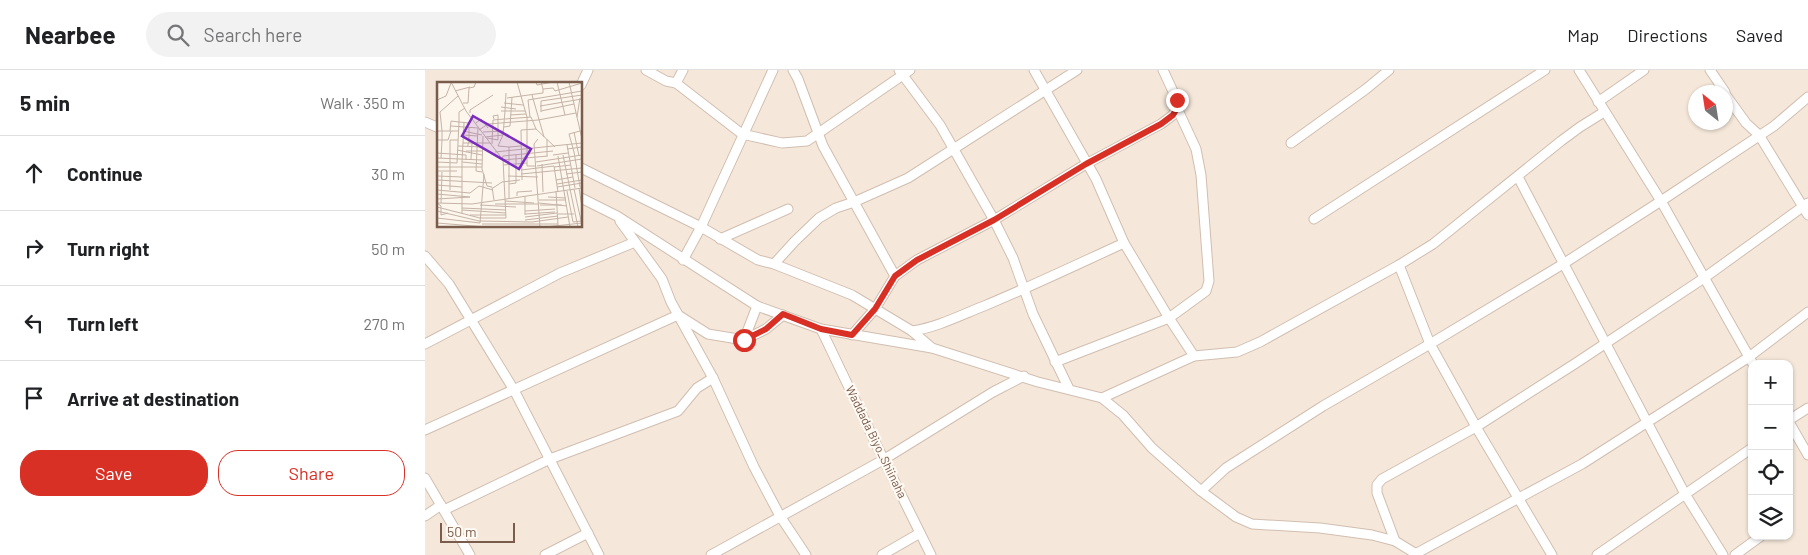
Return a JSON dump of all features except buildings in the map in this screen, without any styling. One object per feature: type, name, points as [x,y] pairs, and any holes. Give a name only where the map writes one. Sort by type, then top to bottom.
[{"type":"street","points":[[582,82],[588,70]]},
{"type":"street","points":[[646,70],[665,81],[676,84],[743,134],[782,143],[807,141],[904,72],[940,125],[994,220],[1013,258],[1033,314],[1069,389]]},
{"type":"street","points":[[676,84],[683,70]]},
{"type":"street","points":[[793,70],[823,146],[895,276]]},
{"type":"street","points":[[1034,70],[1096,179],[1124,243],[1193,356]]},
{"type":"street","points":[[774,264],[819,218],[836,208],[908,178],[1077,70]]},
{"type":"street","points":[[1055,362],[1169,318],[1206,291],[1209,281],[1201,175],[1196,149],[1177,108],[1177,100],[1163,70]]},
{"type":"street","points":[[1291,143],[1389,70]]},
{"type":"street","points":[[1314,219],[1545,70]]},
{"type":"street","points":[[1579,70],[1661,201],[1751,360],[1808,312]]},
{"type":"street","points":[[1598,102],[1644,70]]},
{"type":"street","points":[[1710,70],[1720,85]]},
{"type":"street","points":[[683,260],[701,227],[770,71]]},
{"type":"street","points":[[1201,491],[1226,468],[1276,435],[1563,264],[1661,201],[1774,126],[1808,97]]},
{"type":"street","points":[[1733,104],[1746,123],[1759,135],[1805,205],[1808,215]]},
{"type":"street","points":[[852,335],[875,309],[895,276],[917,260],[994,220],[1086,164],[1161,124],[1173,115],[1177,108]]},
{"type":"street","points":[[1102,398],[1193,356],[1237,352],[1252,346],[1399,264],[1433,244],[1579,127],[1604,112]]},
{"type":"street","points":[[583,169],[701,227],[758,260],[774,264],[852,295],[912,331],[932,348]]},
{"type":"street","points":[[1518,176],[1685,494],[1723,555]]},
{"type":"street","points":[[583,199],[617,216],[757,306],[821,329],[932,348],[1038,382],[1102,398],[1115,407],[1152,448],[1201,491],[1235,517],[1252,524],[1320,528],[1372,535],[1395,541],[1417,554],[1582,464],[1748,362]]},
{"type":"street","points":[[1395,541],[1377,493],[1377,485],[1382,478],[1477,427],[1704,278],[1805,205]]},
{"type":"street","points":[[720,238],[788,209]]},
{"type":"street","points":[[617,216],[662,279],[678,315],[713,378],[779,516],[806,555]]},
{"type":"street","points":[[425,344],[560,273],[635,242]]},
{"type":"street","points":[[912,331],[943,323],[1024,289],[1124,243]]},
{"type":"street","points":[[425,256],[449,284],[469,320],[514,390],[599,555]]},
{"type":"street","points":[[1399,264],[1430,344],[1552,555]]},
{"type":"street","points":[[744,340],[757,306]]},
{"type":"street","points":[[678,315],[708,334],[744,340],[766,329],[783,314]]},
{"type":"street","points":[[425,430],[678,315]]},
{"type":"street","name":"Waddada Biyo_Shiinaha","points":[[821,329],[883,460],[931,555]]},
{"type":"street","points":[[711,555],[883,460],[993,392],[1024,376]]},
{"type":"street","points":[[425,516],[549,459],[678,411],[697,388],[713,378]]},
{"type":"street","points":[[1793,418],[1808,408]]},
{"type":"street","points":[[1793,428],[1808,455]]},
{"type":"street","points":[[1597,555],[1749,450]]},
{"type":"street","points":[[425,478],[470,555]]},
{"type":"street","points":[[545,555],[588,533]]},
{"type":"street","points":[[882,555],[920,533]]},
{"type":"street","points":[[1735,555],[1756,540]]},
{"type":"shaded area","points":[[425,70],[1808,70],[1808,555],[425,555]]},
{"type":"route","points":[[744,340],[766,329],[783,314],[821,329],[852,335],[875,309],[895,276],[917,260],[994,220],[1086,164],[1161,124],[1173,115],[1177,108],[1177,100]]}]
